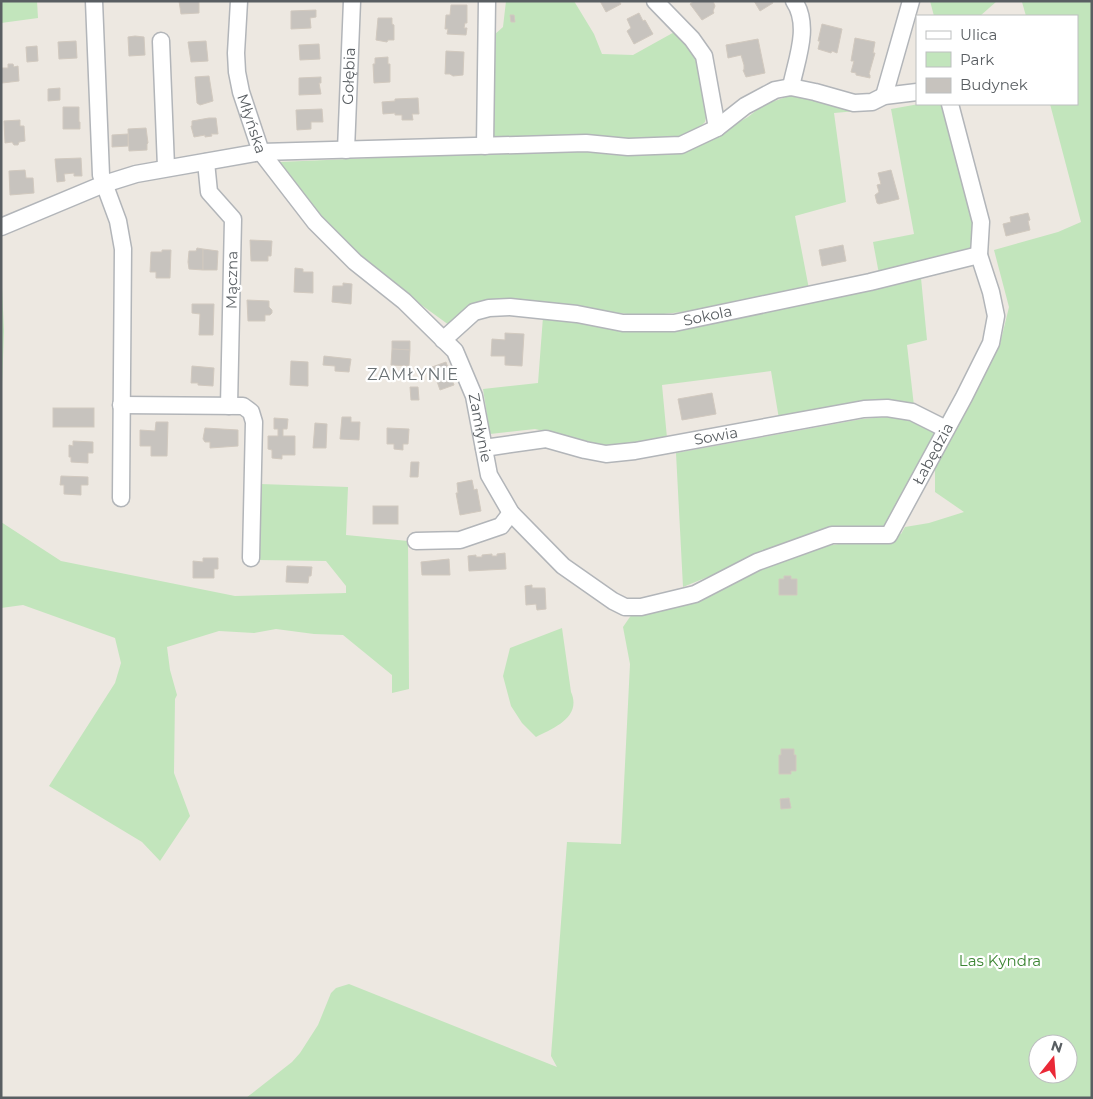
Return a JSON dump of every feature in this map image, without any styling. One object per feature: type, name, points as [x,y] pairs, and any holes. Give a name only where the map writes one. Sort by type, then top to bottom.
[{"type":"street","points":[[94,1],[101,175],[118,221],[123,249],[120,498]]},
{"type":"street","name":"Młyńska","points":[[1,227],[104,184],[136,174],[166,167],[261,152],[241,92],[238,72],[236,52],[239,1]]},
{"type":"street","name":"Gołębia","points":[[346,150],[352,1]]},
{"type":"street","points":[[485,146],[487,1]]},
{"type":"street","points":[[655,1],[692,39],[704,56],[717,128]]},
{"type":"street","points":[[790,87],[802,36],[800,17],[794,1]]},
{"type":"street","points":[[884,96],[911,1]]},
{"type":"street","points":[[161,41],[166,167]]},
{"type":"street","points":[[261,152],[586,143],[628,147],[681,145],[717,128],[745,106],[775,90],[790,87],[854,103],[872,102],[884,96],[916,92]]},
{"type":"street","name":"Łabędzia","points":[[625,607],[641,607],[695,594],[757,562],[832,535],[888,535],[964,397],[991,343],[996,316],[992,292],[978,255],[981,222],[950,105]]},
{"type":"street","name":"Zamłynie","points":[[261,152],[315,222],[355,262],[404,301],[455,351],[474,396],[489,475],[511,514],[563,566],[612,601],[625,607]]},
{"type":"street","name":"Mączna","points":[[206,162],[209,192],[233,219],[229,406]]},
{"type":"street","name":"Sokola","points":[[443,340],[474,312],[489,308],[510,307],[577,314],[623,323],[674,323],[870,282],[978,255]]},
{"type":"street","points":[[121,405],[243,406],[251,412],[254,422],[251,558]]},
{"type":"street","name":"Sowia","points":[[484,448],[546,439],[606,454],[635,451],[864,409],[887,408],[912,412],[946,429]]},
{"type":"street","points":[[416,541],[460,540],[501,526],[511,514]]},
{"type":"green space","points":[[1,1],[37,1],[38,18],[1,23]]},
{"type":"green space","points":[[506,1],[574,1],[594,34],[602,54],[633,55],[678,30],[701,66],[705,122],[698,129],[663,142],[503,140],[494,137],[492,130],[494,35],[503,27]]},
{"type":"green space","points":[[930,1],[997,1],[981,15],[934,15]]},
{"type":"green space","name":"Las Kyndra","points":[[1019,1],[1092,1],[1092,1098],[246,1098],[292,1062],[318,1025],[331,993],[336,988],[349,984],[557,1067],[551,1056],[567,842],[621,844],[630,664],[623,627],[634,611],[795,551],[901,534],[905,527],[929,523],[964,512],[935,492],[935,462],[1000,344],[1009,307],[994,250],[1058,232],[1081,222],[1050,105],[1078,105],[1078,15],[1026,15],[1022,2]]},
{"type":"green space","points":[[792,95],[824,101],[857,111],[834,113],[846,202],[795,216],[809,289],[717,308],[646,316],[497,302],[449,325],[376,272],[335,234],[279,162],[514,152],[688,151],[748,117],[763,105]]},
{"type":"green space","points":[[916,105],[944,105],[973,220],[972,249],[879,274],[873,242],[914,234],[891,109]]},
{"type":"green space","points":[[1,266],[4,331],[1,412]]},
{"type":"green space","points":[[921,278],[927,340],[907,345],[914,406],[779,419],[771,371],[662,385],[667,438],[611,447],[535,429],[490,434],[483,389],[538,383],[543,317],[676,330]]},
{"type":"green space","points":[[898,416],[924,418],[937,431],[883,530],[830,527],[683,587],[676,453],[862,419]]},
{"type":"green space","points":[[260,484],[348,487],[346,535],[408,541],[409,689],[392,693],[392,675],[343,635],[314,634],[276,629],[254,633],[219,631],[167,647],[170,670],[177,695],[175,699],[174,773],[190,816],[160,861],[142,842],[49,786],[115,683],[121,663],[115,638],[23,605],[1,608],[1,522],[61,561],[235,596],[346,593],[346,586],[326,561],[258,560]]},
{"type":"green space","points":[[562,628],[573,708],[570,715],[558,725],[536,737],[522,723],[511,706],[503,676],[510,648]]},
{"type":"building","points":[[179,1],[199,1],[199,13],[181,14]]},
{"type":"building","points":[[600,1],[619,1],[621,4],[606,12]]},
{"type":"building","points":[[694,1],[713,1],[715,6],[714,13],[702,20],[690,4]]},
{"type":"building","points":[[754,1],[772,1],[773,3],[760,11]]},
{"type":"building","points":[[451,5],[467,5],[467,23],[465,23],[464,28],[467,28],[466,35],[447,34],[448,29],[445,29],[446,15],[450,15]]},
{"type":"building","points":[[316,10],[316,17],[310,18],[311,28],[291,29],[291,11]]},
{"type":"building","points":[[639,13],[653,34],[634,44],[627,31],[631,28],[627,19]]},
{"type":"building","points":[[510,15],[514,15],[515,22],[511,22]]},
{"type":"building","points":[[378,18],[392,18],[394,40],[388,40],[387,42],[376,40]]},
{"type":"building","points":[[822,24],[842,29],[837,53],[818,49]]},
{"type":"building","points":[[128,37],[144,37],[145,55],[129,56]]},
{"type":"building","points":[[855,38],[875,42],[873,53],[875,53],[869,74],[870,78],[851,72],[854,61],[851,61]]},
{"type":"building","points":[[758,39],[765,73],[746,77],[741,55],[728,58],[726,45]]},
{"type":"building","points":[[76,41],[77,58],[59,59],[58,42]]},
{"type":"building","points":[[206,41],[208,61],[191,62],[188,42]]},
{"type":"building","points":[[319,44],[320,59],[300,60],[299,45]]},
{"type":"building","points":[[37,46],[38,61],[27,62],[26,47]]},
{"type":"building","points":[[446,51],[464,52],[463,75],[453,76],[445,74]]},
{"type":"building","points":[[388,57],[390,82],[374,83],[373,64],[375,64],[375,58]]},
{"type":"building","points":[[8,64],[13,64],[14,67],[18,66],[19,81],[2,83],[1,68],[8,68]]},
{"type":"building","points":[[209,76],[213,101],[200,105],[197,103],[195,77]]},
{"type":"building","points":[[321,77],[321,83],[319,83],[321,94],[299,95],[299,78]]},
{"type":"building","points":[[60,88],[60,100],[48,101],[48,89]]},
{"type":"building","points":[[418,98],[419,114],[412,114],[413,120],[402,120],[402,115],[395,115],[395,113],[383,114],[382,102],[395,101],[395,99]]},
{"type":"building","points":[[63,107],[79,107],[80,129],[63,129]]},
{"type":"building","points":[[322,109],[323,122],[311,122],[311,129],[297,130],[296,110]]},
{"type":"building","points":[[216,118],[218,134],[194,137],[191,126],[192,121]]},
{"type":"building","points":[[20,120],[20,126],[24,126],[25,141],[19,142],[18,145],[14,145],[12,142],[5,143],[4,121]]},
{"type":"building","points":[[146,128],[147,150],[129,151],[128,129]]},
{"type":"building","points":[[128,134],[128,146],[112,147],[112,135]]},
{"type":"building","points":[[81,158],[82,176],[74,176],[74,173],[64,174],[65,181],[57,182],[55,159]]},
{"type":"building","points":[[25,170],[26,178],[33,178],[34,193],[10,195],[9,171]]},
{"type":"building","points":[[891,170],[899,199],[879,204],[875,195],[879,192],[877,185],[881,184],[878,173]]},
{"type":"building","points":[[1028,213],[1030,230],[1006,236],[1003,224],[1011,222],[1010,217]]},
{"type":"building","points":[[250,240],[272,241],[271,256],[268,256],[268,261],[251,261]]},
{"type":"building","points":[[843,245],[846,261],[822,266],[819,250]]},
{"type":"building","points":[[197,248],[203,249],[203,270],[189,269],[189,251],[196,251]]},
{"type":"building","points":[[203,249],[218,251],[217,270],[203,270]]},
{"type":"building","points":[[162,250],[171,250],[170,278],[156,278],[156,272],[150,272],[151,252],[162,252]]},
{"type":"building","points":[[295,268],[303,269],[303,272],[313,272],[313,293],[294,292]]},
{"type":"building","points":[[343,283],[352,284],[351,304],[332,302],[333,286],[343,286]]},
{"type":"building","points":[[247,300],[269,301],[272,313],[265,315],[265,321],[248,321]]},
{"type":"building","points":[[192,304],[214,304],[213,335],[199,335],[200,314],[192,313]]},
{"type":"building","points":[[505,333],[524,334],[522,366],[505,365],[505,356],[491,356],[492,339],[505,340]]},
{"type":"building","points":[[392,341],[410,341],[410,350],[392,349]]},
{"type":"building","points":[[392,349],[410,350],[409,366],[391,365]]},
{"type":"building","points":[[324,356],[351,359],[349,372],[335,371],[335,366],[323,365]]},
{"type":"building","points":[[291,361],[308,362],[308,386],[290,385]]},
{"type":"building","points":[[446,362],[454,385],[440,390],[432,367]]},
{"type":"building","points":[[192,366],[214,368],[213,386],[191,383]]},
{"type":"building","points":[[410,387],[418,387],[419,400],[411,400]]},
{"type":"building","points":[[712,393],[716,414],[682,420],[678,399]]},
{"type":"building","points":[[53,408],[94,408],[94,427],[53,427]]},
{"type":"building","points":[[342,417],[351,417],[351,422],[360,422],[359,440],[340,439]]},
{"type":"building","points":[[274,418],[288,419],[287,429],[283,429],[283,436],[295,436],[295,455],[282,455],[282,459],[272,458],[272,450],[268,449],[268,436],[278,436],[278,429],[274,429]]},
{"type":"building","points":[[156,422],[168,422],[167,456],[151,456],[151,446],[140,446],[140,430],[155,431]]},
{"type":"building","points":[[315,423],[327,424],[326,448],[313,448]]},
{"type":"building","points":[[205,428],[238,430],[238,446],[210,448],[210,442],[205,442],[203,439]]},
{"type":"building","points":[[387,428],[409,429],[408,444],[403,444],[403,450],[394,449],[394,444],[387,444]]},
{"type":"building","points":[[73,441],[93,442],[93,453],[88,453],[88,463],[71,462],[69,445],[73,446]]},
{"type":"building","points":[[411,462],[419,462],[418,477],[410,477]]},
{"type":"building","points":[[61,476],[88,477],[88,485],[81,485],[81,495],[64,494],[64,485],[60,485]]},
{"type":"building","points":[[472,480],[474,490],[477,489],[481,511],[460,515],[456,493],[458,493],[457,483]]},
{"type":"building","points":[[373,506],[398,506],[398,524],[373,524]]},
{"type":"building","points":[[505,553],[506,569],[469,571],[468,556],[476,555],[476,557],[482,557],[482,555],[492,554],[492,556],[497,556],[497,554]]},
{"type":"building","points":[[203,558],[218,558],[218,569],[214,569],[214,578],[193,578],[193,561],[203,562]]},
{"type":"building","points":[[449,559],[450,575],[422,575],[421,562]]},
{"type":"building","points":[[287,566],[312,567],[308,583],[286,582]]},
{"type":"building","points":[[784,576],[791,576],[791,579],[797,579],[797,595],[779,595],[779,579],[784,579]]},
{"type":"building","points":[[532,585],[532,588],[545,588],[546,609],[537,610],[536,604],[526,605],[525,586]]},
{"type":"building","points":[[781,749],[794,749],[796,771],[791,771],[791,774],[779,774],[779,755],[781,755]]},
{"type":"building","points":[[789,798],[791,808],[781,809],[780,799]]},
{"type":"district","name":"ZAMŁYNIE","points":[[413,374]]}]
